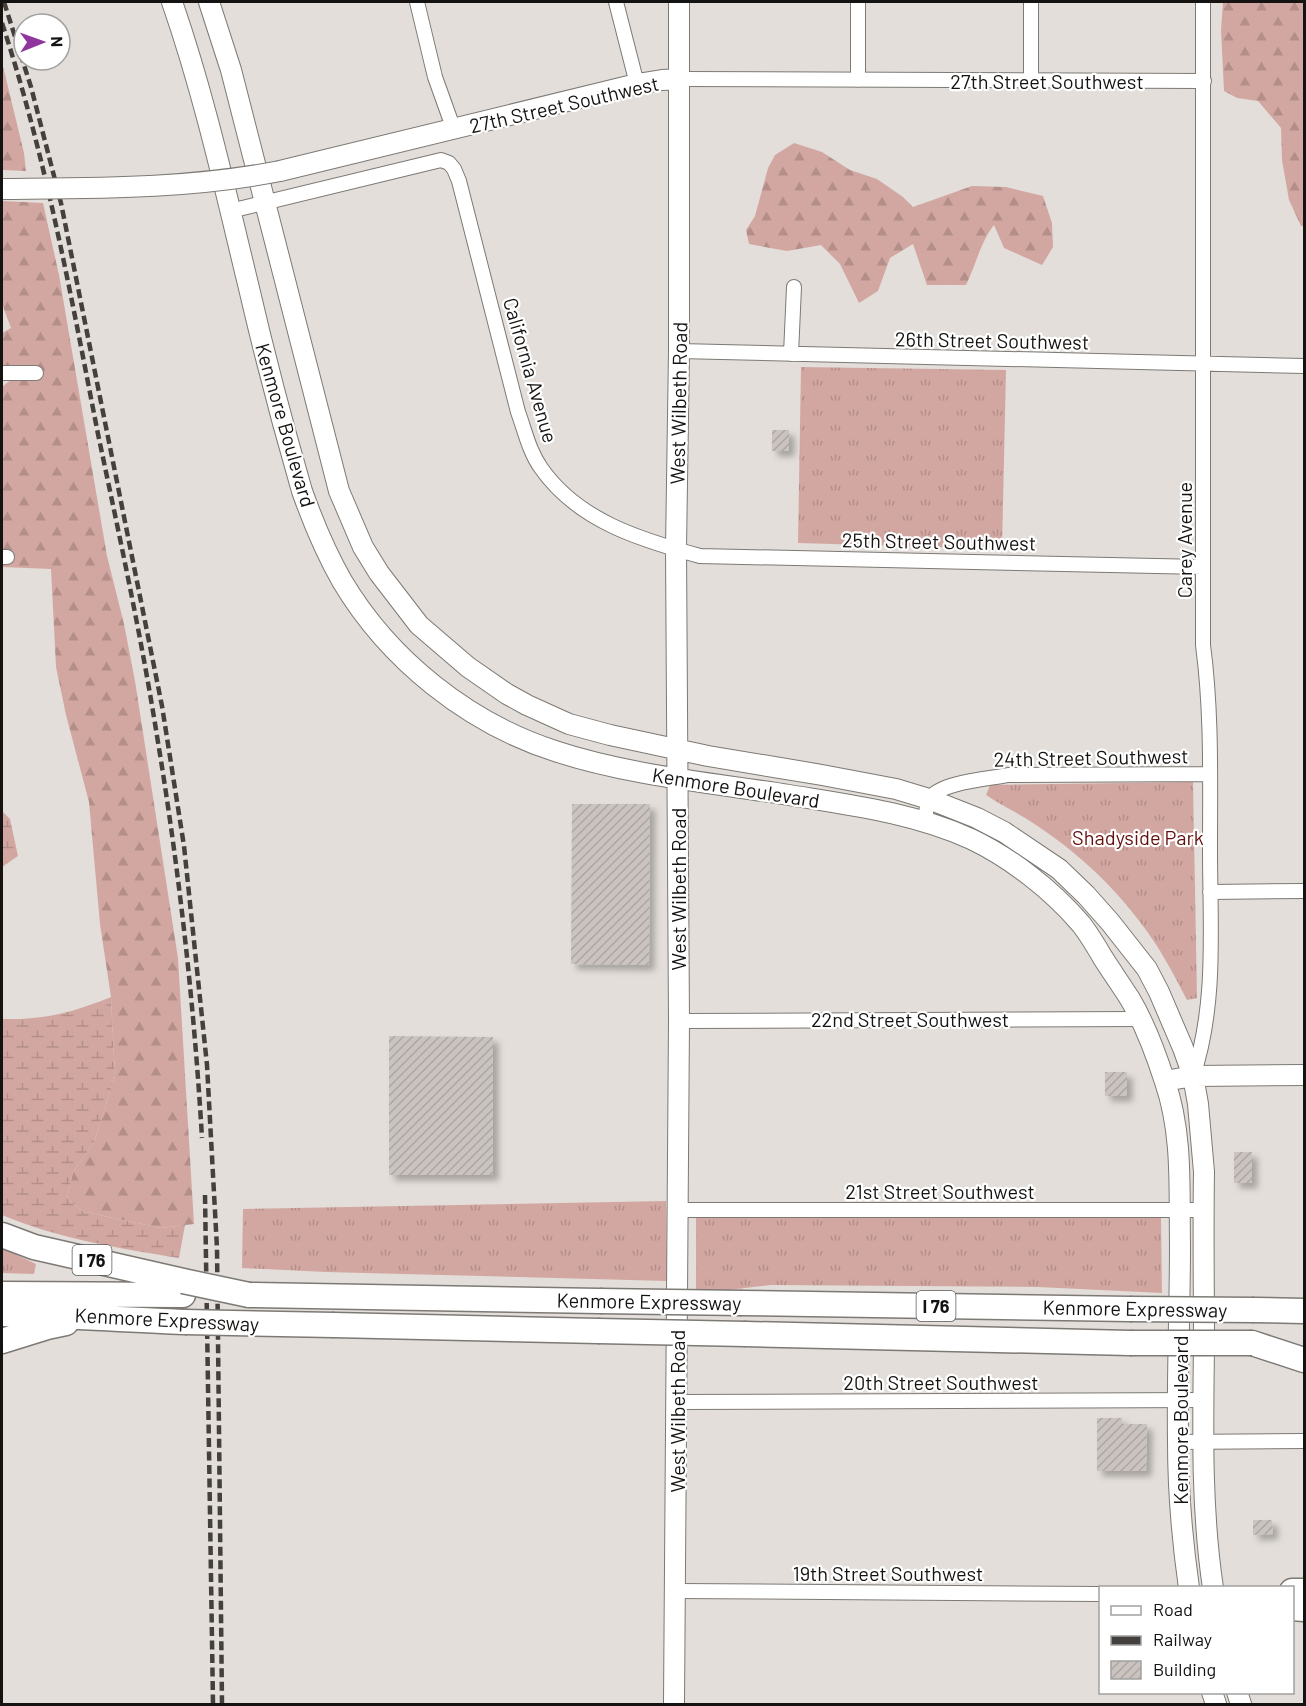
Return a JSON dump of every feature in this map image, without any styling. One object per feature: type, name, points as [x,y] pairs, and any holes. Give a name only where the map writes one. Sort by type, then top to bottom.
[{"type":"highway","name":"Kenmore Expressway","points":[[2,1235],[34,1247],[183,1288],[249,1295],[1305,1311]]},
{"type":"highway","points":[[2,1294],[183,1288]]},
{"type":"highway","name":"Kenmore Expressway","points":[[2,1314],[185,1322],[1130,1343],[1305,1343]]},
{"type":"highway","points":[[2,1341],[47,1327],[94,1318]]},
{"type":"highway","points":[[1252,1343],[1305,1360]]},
{"type":"main road","name":"Kenmore Boulevard","points":[[172,2],[191,57],[219,159],[281,417],[302,491],[312,519],[342,580],[366,616],[391,645],[423,675],[467,710],[517,736],[557,752],[678,778],[799,796],[925,822],[976,842],[1026,873],[1083,925],[1131,1000],[1140,1019],[1165,1081],[1175,1121],[1179,1168],[1178,1442],[1182,1538],[1189,1586]]},
{"type":"main road","name":"Kenmore Boulevard","points":[[209,2],[226,54],[339,491],[363,547],[378,573],[419,625],[468,667],[527,705],[569,724],[708,756],[896,789],[977,818],[1004,832],[1059,869],[1086,895],[1147,969],[1183,1048],[1193,1076],[1202,1148],[1203,1442],[1207,1540],[1214,1586]]},
{"type":"main road","name":"West Wilbeth Road","points":[[674,1704],[678,1402],[679,1021],[676,548],[679,351],[679,2]]},
{"type":"main road","name":"27th Street Southwest","points":[[2,189],[156,186],[246,178],[454,130],[637,84],[680,79]]},
{"type":"main road","points":[[1165,1081],[1193,1076],[1305,1075]]},
{"type":"street","points":[[417,2],[435,76],[454,130]]},
{"type":"street","points":[[616,2],[637,84]]},
{"type":"street","points":[[858,2],[858,80]]},
{"type":"street","points":[[1031,2],[1031,81]]},
{"type":"street","name":"Carey Avenue","points":[[1193,1076],[1201,1054],[1210,1002],[1209,689],[1203,645],[1203,2]]},
{"type":"street","name":"27th Street Southwest","points":[[680,79],[1204,81]]},
{"type":"street","name":"California Avenue","points":[[265,202],[441,160],[449,163],[459,181],[518,412],[530,448],[540,467],[557,488],[602,522],[633,536],[676,548]]},
{"type":"street","points":[[230,210],[265,202]]},
{"type":"street","points":[[791,354],[794,287]]},
{"type":"street","name":"26th Street Southwest","points":[[679,351],[1305,366]]},
{"type":"street","points":[[2,373],[36,373]]},
{"type":"street","name":"25th Street Southwest","points":[[676,548],[700,556],[1203,567]]},
{"type":"street","name":"24th Street Southwest","points":[[929,799],[937,792],[959,784],[1008,775],[1209,774]]},
{"type":"street","points":[[925,822],[929,799]]},
{"type":"street","points":[[1210,892],[1305,891]]},
{"type":"street","name":"22nd Street Southwest","points":[[679,1021],[1140,1019]]},
{"type":"street","name":"21st Street Southwest","points":[[677,1210],[1203,1210]]},
{"type":"street","name":"20th Street Southwest","points":[[678,1402],[1203,1400]]},
{"type":"street","points":[[1178,1442],[1305,1441]]},
{"type":"street","name":"19th Street Southwest","points":[[676,1591],[1099,1594]]},
{"type":"green space","points":[[1223,2],[1304,2],[1304,226],[1301,226],[1289,200],[1282,160],[1281,128],[1258,101],[1237,98],[1224,91],[1221,30]]},
{"type":"green space","points":[[2,62],[24,153],[26,171],[2,170]]},
{"type":"green space","points":[[794,143],[822,152],[850,170],[877,179],[913,207],[972,186],[1006,187],[1043,196],[1052,223],[1053,247],[1042,265],[1004,248],[994,225],[966,285],[927,285],[913,244],[890,258],[878,291],[859,303],[840,264],[821,245],[787,251],[749,244],[746,230],[755,216],[768,168],[775,155]]},
{"type":"green space","points":[[2,201],[43,203],[59,275],[107,556],[135,681],[178,958],[194,1224],[161,1228],[82,1211],[67,1198],[73,1172],[94,1142],[115,1076],[111,997],[100,924],[89,802],[56,667],[51,569],[2,567],[2,387],[19,373],[2,370],[2,333],[11,328],[2,304]]},
{"type":"green space","points":[[801,367],[1006,370],[1002,549],[798,543]]},
{"type":"green space","name":"Shadyside Park","points":[[1193,782],[1197,998],[1187,1000],[1147,931],[1104,881],[1048,833],[986,795],[990,785]]},
{"type":"green space","points":[[2,811],[10,819],[18,856],[2,867]]},
{"type":"green space","points":[[111,997],[115,1076],[94,1142],[73,1172],[67,1198],[82,1211],[161,1228],[185,1225],[179,1258],[67,1237],[2,1215],[2,1019],[58,1014]]},
{"type":"green space","points":[[666,1201],[667,1281],[242,1268],[243,1209]]},
{"type":"green space","points":[[696,1217],[1161,1218],[1162,1293],[1038,1287],[771,1285],[712,1292],[696,1290]]},
{"type":"green space","points":[[2,1248],[36,1264],[34,1274],[2,1273]]},
{"type":"building","points":[[772,430],[789,430],[789,451],[772,451]]},
{"type":"building","points":[[572,804],[650,804],[649,965],[571,964]]},
{"type":"building","points":[[389,1036],[493,1037],[493,1175],[389,1175]]},
{"type":"building","points":[[1105,1072],[1127,1072],[1127,1096],[1105,1096]]},
{"type":"building","points":[[1234,1152],[1252,1152],[1252,1183],[1234,1183]]},
{"type":"building","points":[[1097,1418],[1122,1418],[1122,1424],[1147,1424],[1146,1471],[1097,1471]]},
{"type":"building","points":[[1253,1520],[1272,1520],[1273,1534],[1253,1535]]},
{"type":"railway","points":[[4,2],[31,87],[61,203],[162,706],[184,846],[207,1065],[217,1248],[222,1704]]},
{"type":"railway","points":[[2,23],[18,73],[45,176],[144,660],[179,886],[202,1138]]},
{"type":"railway","points":[[205,1195],[213,1704]]}]
